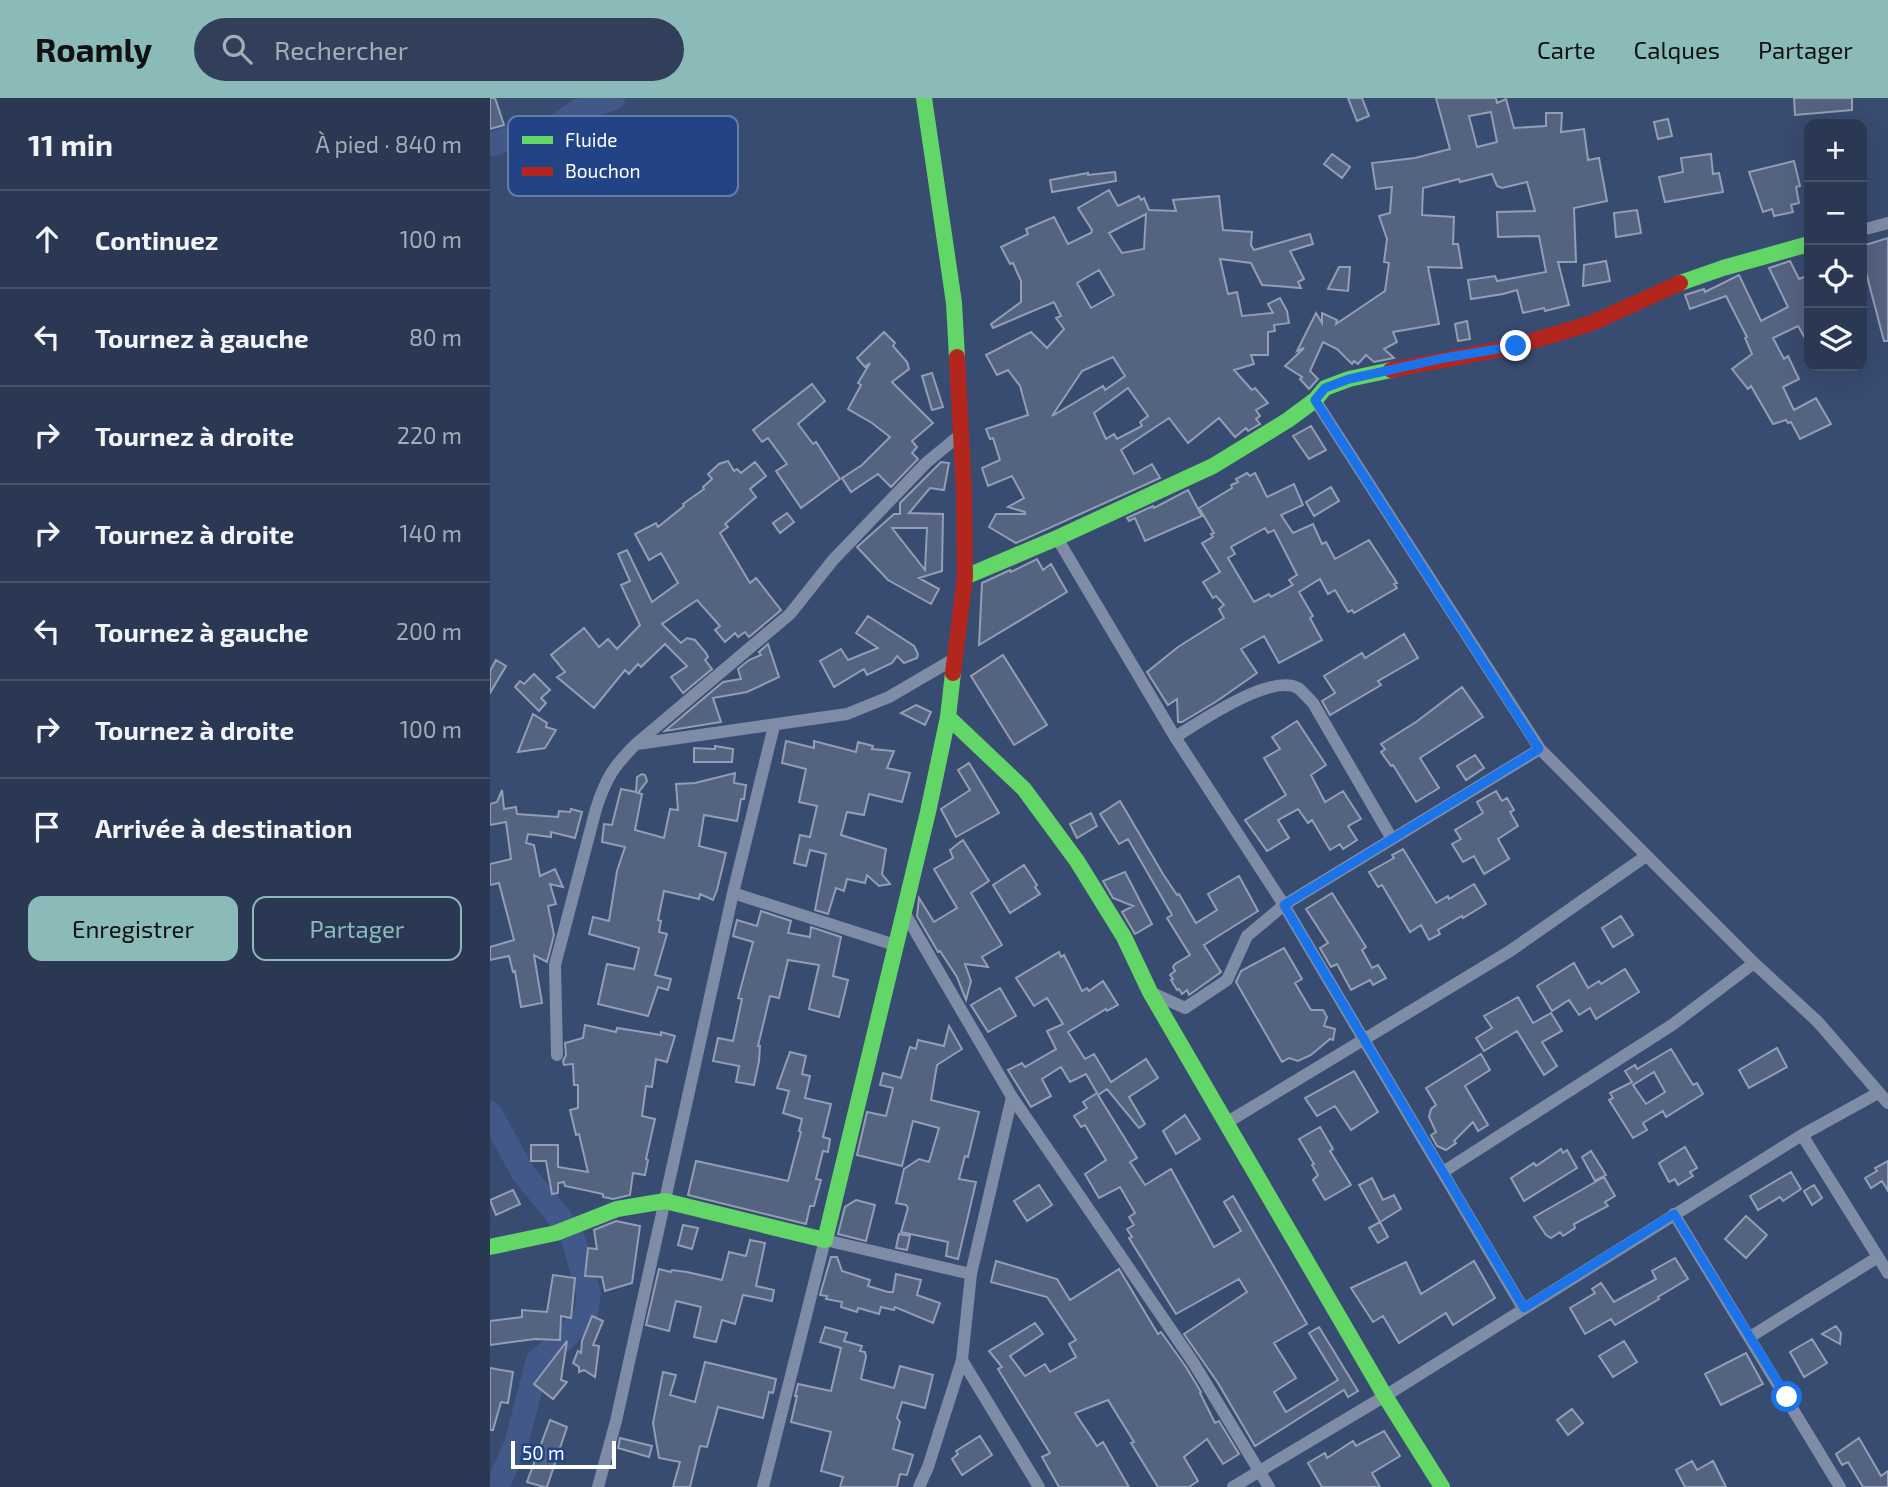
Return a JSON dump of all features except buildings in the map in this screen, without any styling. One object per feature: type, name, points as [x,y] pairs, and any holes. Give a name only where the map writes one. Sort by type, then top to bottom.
[{"type":"street","points":[[763,1487],[904,912],[948,717],[965,577],[954,303],[924,98]]},
{"type":"street","points":[[1867,229],[1888,223]]},
{"type":"street","points":[[965,577],[1213,466],[1288,420],[1315,400],[1325,388],[1349,379],[1444,358],[1516,346],[1592,323],[1661,290],[1723,268],[1805,245]]},
{"type":"street","points":[[1315,400],[1539,749],[1754,963],[1818,1022],[1888,1103]]},
{"type":"street","points":[[557,1055],[555,965],[603,787],[614,766],[636,744],[790,614],[833,560],[926,463],[961,434]]},
{"type":"street","points":[[1057,538],[1175,737],[1284,905],[1524,1308]]},
{"type":"street","points":[[636,744],[847,714],[889,697],[954,659]]},
{"type":"street","points":[[1175,737],[1261,689],[1279,685],[1297,688],[1313,704],[1392,839]]},
{"type":"street","points":[[948,717],[1024,789],[1069,850],[1124,937],[1150,992],[1385,1396],[1442,1487]]},
{"type":"street","points":[[598,1487],[616,1421],[733,893],[774,726]]},
{"type":"street","points":[[1150,992],[1185,1008],[1227,980],[1247,936],[1284,905],[1539,749]]},
{"type":"street","points":[[1226,1123],[1510,951],[1646,856]]},
{"type":"street","points":[[733,893],[895,945]]},
{"type":"street","points":[[904,912],[1012,1097],[1193,1362],[1269,1487]]},
{"type":"street","points":[[1443,1172],[1672,1025],[1754,963]]},
{"type":"street","points":[[1233,1487],[1385,1396],[1802,1135],[1878,1093]]},
{"type":"street","points":[[919,1487],[928,1467],[962,1360],[971,1274],[1012,1097]]},
{"type":"street","points":[[1802,1135],[1888,1273]]},
{"type":"street","points":[[490,1247],[556,1233],[617,1209],[665,1201],[971,1274]]},
{"type":"street","points":[[1674,1214],[1840,1487]]},
{"type":"street","points":[[1750,1336],[1878,1256]]},
{"type":"street","points":[[962,1360],[1039,1487]]},
{"type":"waterway","points":[[571,116],[613,98]]},
{"type":"waterway","points":[[490,145],[508,139]]},
{"type":"waterway","points":[[490,1113],[522,1171],[571,1232],[589,1294],[586,1314],[563,1340],[538,1360],[516,1444],[497,1487]]},
{"type":"traffic: fast","points":[[924,98],[954,303],[957,357]]},
{"type":"traffic: fast","points":[[1680,283],[1805,245]]},
{"type":"traffic: fast","points":[[965,577],[1213,466],[1288,420],[1315,400],[1325,388],[1349,379],[1391,370]]},
{"type":"traffic: fast","points":[[490,1247],[556,1233],[617,1209],[665,1201],[825,1240],[928,812],[948,717],[953,673]]},
{"type":"traffic: fast","points":[[948,717],[1024,789],[1077,861],[1124,937],[1150,992],[1385,1396],[1442,1487]]},
{"type":"traffic: jam","points":[[1391,370],[1516,346],[1592,323],[1680,283]]},
{"type":"traffic: jam","points":[[953,673],[965,577],[957,357]]},
{"type":"route","points":[[1516,346],[1385,369],[1325,388],[1315,400],[1539,749],[1284,905],[1524,1308],[1674,1214],[1787,1397]]}]
